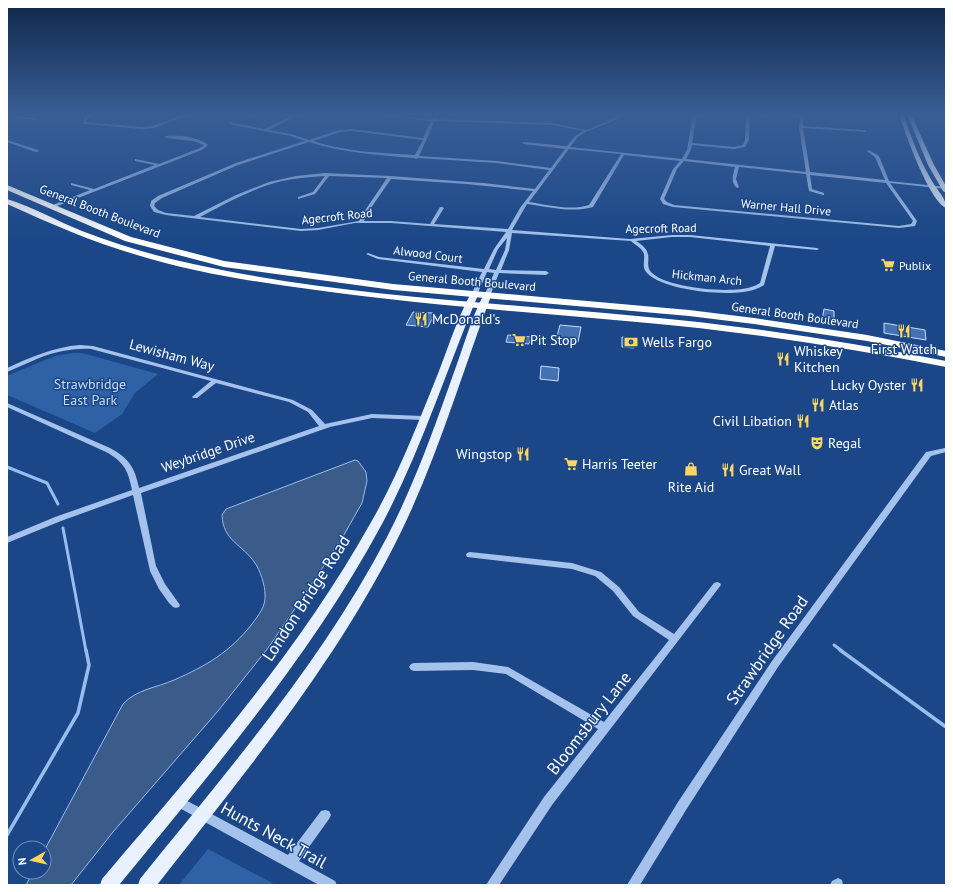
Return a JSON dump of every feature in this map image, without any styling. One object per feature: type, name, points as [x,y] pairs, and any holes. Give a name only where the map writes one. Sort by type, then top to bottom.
[{"type":"highway","name":"General Booth Boulevard","points":[[7,187],[50,207],[128,238],[151,246],[206,260],[296,275],[393,287],[472,300]]},
{"type":"highway","name":"General Booth Boulevard","points":[[7,201],[121,248],[184,265],[240,276],[377,296],[689,313],[867,338],[946,354]]},
{"type":"highway","name":"General Booth Boulevard","points":[[485,301],[788,336],[856,346],[946,364]]},
{"type":"highway","points":[[788,336],[816,336],[858,343],[864,343],[867,338]]},
{"type":"main road","points":[[915,156],[932,187],[946,206]]},
{"type":"main road","points":[[927,156],[945,189]]},
{"type":"main road","name":"London Bridge Road","points":[[108,885],[258,704],[328,605],[377,523],[403,468],[472,300]]},
{"type":"main road","points":[[146,885],[282,712],[319,659],[376,567],[393,537],[416,487],[485,301]]},
{"type":"street","points":[[50,207],[184,156]]},
{"type":"street","name":"Agecroft Road","points":[[266,156],[224,170],[160,197],[152,204],[153,209],[161,213],[301,230],[318,229],[361,222],[392,222],[633,240],[681,236],[817,249]]},
{"type":"street","points":[[385,156],[490,162],[552,169]]},
{"type":"street","points":[[472,300],[496,249],[510,230],[526,203],[562,156]]},
{"type":"street","points":[[526,203],[571,209],[591,206],[622,156]]},
{"type":"street","points":[[637,156],[945,189]]},
{"type":"street","name":"Warner Hall Drive","points":[[685,156],[683,161],[675,169],[662,199],[668,204],[704,209],[892,226],[905,227],[913,225],[915,221],[888,183],[877,156]]},
{"type":"street","points":[[805,156],[810,190],[823,194]]},
{"type":"street","points":[[136,160],[159,165]]},
{"type":"street","points":[[737,166],[734,179],[737,187]]},
{"type":"street","points":[[196,217],[244,194],[272,183],[301,176],[328,174],[475,182],[536,190]]},
{"type":"street","points":[[300,198],[314,193],[328,174]]},
{"type":"street","points":[[361,222],[364,215],[390,177]]},
{"type":"street","points":[[72,184],[93,190]]},
{"type":"street","points":[[432,224],[442,208]]},
{"type":"street","points":[[485,301],[507,250],[510,230]]},
{"type":"street","name":"Hickman Arch","points":[[633,240],[640,245],[646,253],[645,263],[648,271],[660,281],[683,287],[735,292],[750,291],[762,284],[773,244]]},
{"type":"street","name":"Alwood Court","points":[[368,254],[378,258],[486,270],[546,272]]},
{"type":"street","name":"Lewisham Way","points":[[7,370],[58,350],[84,346],[291,401],[310,411],[322,426]]},
{"type":"street","points":[[195,397],[216,380]]},
{"type":"street","points":[[7,405],[116,454],[128,466],[133,475],[137,491],[152,566],[157,580],[165,593],[176,604]]},
{"type":"street","name":"Weybridge Drive","points":[[7,540],[58,519],[322,426],[372,416],[423,418]]},
{"type":"street","name":"Strawbridge Road","points":[[633,885],[706,768],[775,664],[929,454],[945,450]]},
{"type":"street","points":[[470,555],[572,566],[593,572],[608,581],[636,614],[675,639]]},
{"type":"street","name":"Bloomsbury Lane","points":[[492,885],[548,801],[717,585]]},
{"type":"street","points":[[414,667],[476,665],[491,666],[508,671],[605,728]]},
{"type":"street","name":"Hunts Neck Trail","points":[[178,801],[331,885]]},
{"type":"street","points":[[290,863],[325,816]]},
{"type":"green space","name":"Strawbridge East Park","points":[[82,353],[158,374],[135,393],[122,414],[95,433],[7,395],[7,376],[55,356]]},
{"type":"green space","points":[[208,849],[276,885],[179,885]]},
{"type":"shaded area","points":[[355,460],[358,461],[366,472],[367,481],[362,503],[341,540],[268,648],[218,711],[113,832],[71,885],[26,885],[29,880],[52,880],[52,840],[50,840],[123,704],[134,695],[186,675],[207,664],[235,643],[244,634],[262,610],[265,599],[265,590],[262,578],[255,563],[229,537],[223,524],[222,515],[226,509]]},
{"type":"building","points":[[824,309],[834,311],[834,322],[822,321]]},
{"type":"building","name":"McDonald's","points":[[413,312],[433,313],[432,315],[434,315],[428,327],[406,325]]},
{"type":"building","name":"First Watch","points":[[884,323],[925,330],[926,340],[884,333]]},
{"type":"building","points":[[560,325],[581,327],[578,342],[556,340]]},
{"type":"building","name":"Pit Stop","points":[[508,335],[531,337],[529,344],[506,342]]},
{"type":"building","points":[[622,337],[634,338],[634,348],[622,347]]},
{"type":"building","points":[[541,366],[559,368],[558,381],[540,379]]},
{"type":"waterway","points":[[7,467],[47,483],[58,504]]},
{"type":"waterway","points":[[63,528],[86,651]]},
{"type":"waterway","points":[[834,645],[842,651]]},
{"type":"waterway","points":[[7,835],[78,713],[89,665],[86,650]]},
{"type":"waterway","points":[[840,650],[946,727]]},
{"type":"place","name":"Publix","points":[[888,265]]},
{"type":"place","name":"McDonald's","points":[[421,319]]},
{"type":"place","name":"First Watch","points":[[904,331]]},
{"type":"place","name":"Pit Stop","points":[[519,340]]},
{"type":"place","name":"Wells Fargo","points":[[631,342]]},
{"type":"place","name":"Whiskey Kitchen","points":[[783,359]]},
{"type":"place","name":"Lucky Oyster","points":[[917,385]]},
{"type":"place","name":"Atlas","points":[[818,405]]},
{"type":"place","name":"Civil Libation","points":[[803,421]]},
{"type":"place","name":"Regal","points":[[817,443]]},
{"type":"place","name":"Wingstop","points":[[523,454]]},
{"type":"place","name":"Harris Teeter","points":[[571,464]]},
{"type":"place","name":"Rite Aid","points":[[691,469]]},
{"type":"place","name":"Great Wall","points":[[728,470]]}]
